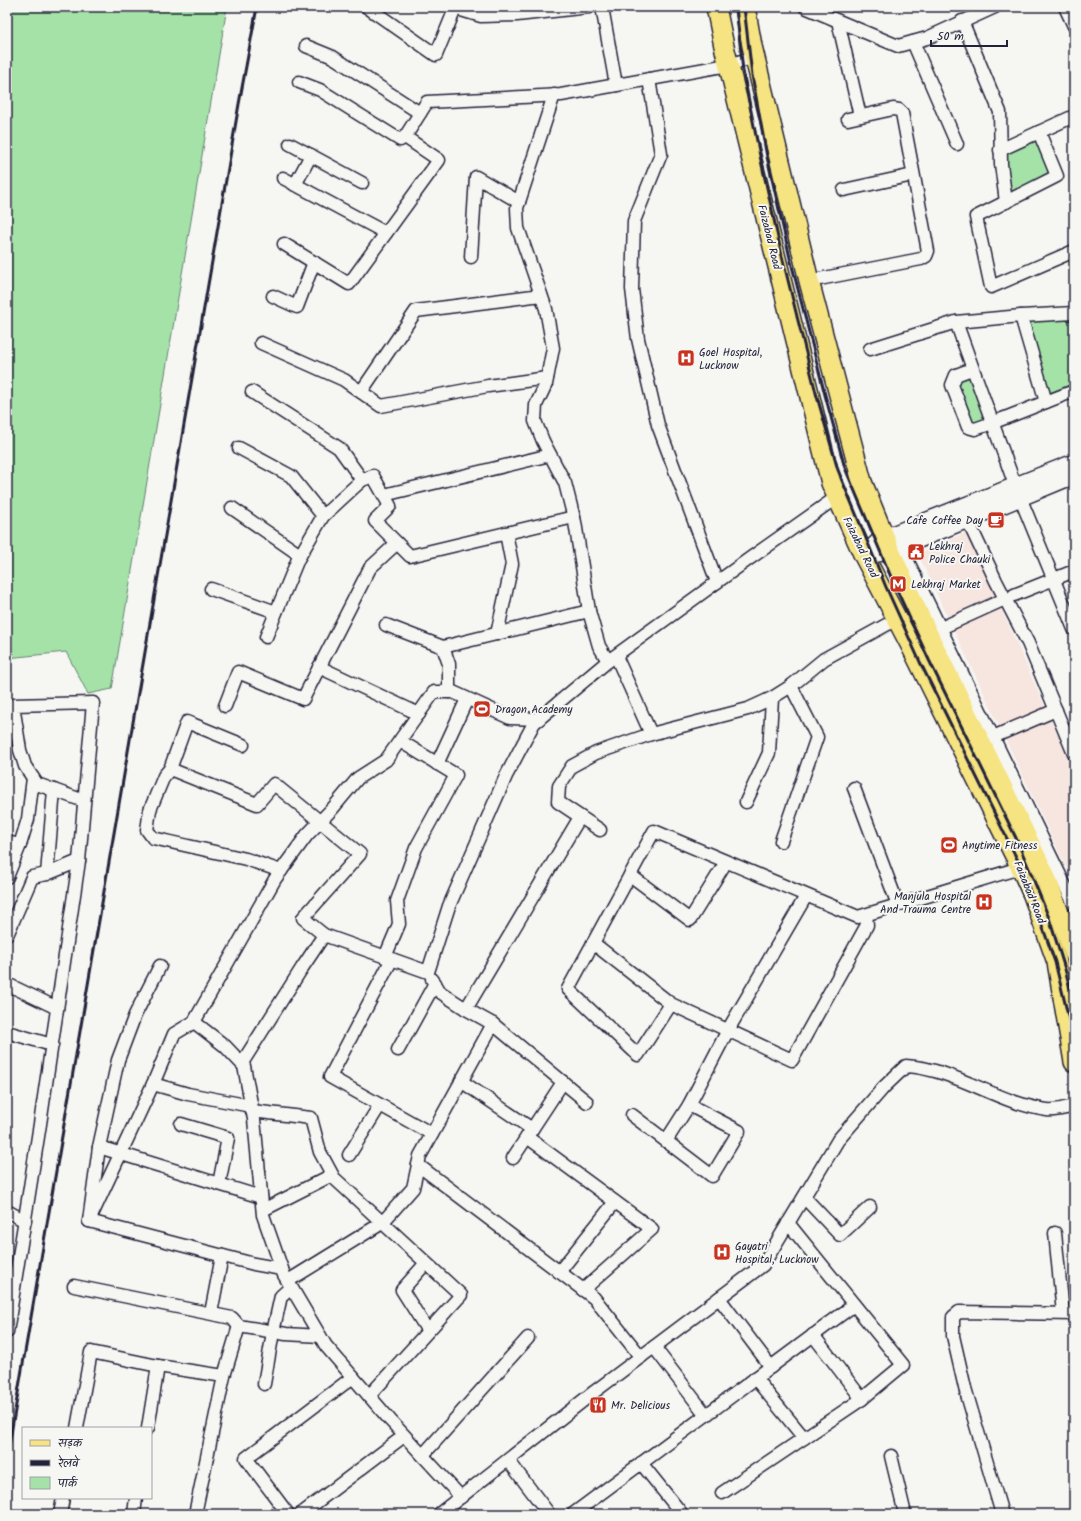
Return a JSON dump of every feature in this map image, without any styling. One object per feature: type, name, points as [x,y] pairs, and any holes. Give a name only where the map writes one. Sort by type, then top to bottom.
[{"type":"main road","name":"Faizabad Road","points":[[716,7],[728,65],[831,483],[864,556],[911,646],[1033,895],[1057,962],[1072,1042],[1074,1062]]},
{"type":"main road","name":"Faizabad Road","points":[[745,7],[755,57],[809,282],[862,482],[893,542],[926,628],[1045,875],[1074,953]]},
{"type":"street","points":[[367,7],[436,55],[453,8],[481,16],[517,15],[589,7]]},
{"type":"street","points":[[602,7],[616,85]]},
{"type":"street","points":[[805,7],[898,46],[927,38],[995,7]]},
{"type":"street","points":[[1065,7],[1074,26]]},
{"type":"street","points":[[838,21],[860,116]]},
{"type":"street","points":[[962,21],[1000,112],[1000,150],[1006,202]]},
{"type":"street","points":[[913,42],[957,144]]},
{"type":"street","points":[[306,46],[332,57],[420,113]]},
{"type":"street","points":[[299,82],[320,90],[400,140],[405,137],[426,102],[554,95],[728,65],[755,57]]},
{"type":"street","points":[[649,79],[661,154],[634,221],[632,289],[638,339],[658,425],[717,582]]},
{"type":"street","points":[[554,95],[517,208],[518,228],[546,309],[552,348],[546,384],[536,405],[535,420],[550,455],[565,483],[574,517],[588,611],[599,646],[612,659],[651,734]]},
{"type":"street","points":[[809,282],[921,259],[926,256],[928,251],[912,175],[902,114],[899,110],[893,109],[848,119]]},
{"type":"street","points":[[1000,150],[1074,116]]},
{"type":"street","points":[[1039,132],[1057,176],[976,217],[992,286],[1074,251]]},
{"type":"street","points":[[284,244],[349,284],[439,160],[405,137]]},
{"type":"street","points":[[290,144],[362,183]]},
{"type":"street","points":[[295,185],[311,155]]},
{"type":"street","points":[[844,190],[912,175]]},
{"type":"street","points":[[471,257],[476,177],[519,202]]},
{"type":"street","points":[[283,178],[386,233]]},
{"type":"street","points":[[273,296],[296,307],[314,262]]},
{"type":"street","points":[[361,392],[416,311],[541,295]]},
{"type":"street","points":[[870,349],[956,322],[1074,313]]},
{"type":"street","points":[[1021,316],[1046,402]]},
{"type":"street","points":[[956,322],[1018,491],[1074,628]]},
{"type":"street","points":[[261,343],[344,380],[381,406],[488,386],[547,378]]},
{"type":"street","points":[[972,369],[956,375],[952,385],[968,427],[975,429],[1074,391]]},
{"type":"street","points":[[252,392],[339,448],[362,480]]},
{"type":"street","points":[[238,448],[291,476],[323,516]]},
{"type":"street","points":[[384,495],[550,455]]},
{"type":"street","points":[[893,542],[967,519],[1074,463]]},
{"type":"street","points":[[266,636],[300,555],[323,516],[362,480],[373,476],[390,506],[375,521],[410,556],[574,517]]},
{"type":"street","points":[[864,556],[893,542],[1018,491],[1074,476]]},
{"type":"street","points":[[428,972],[449,906],[503,783],[534,723],[612,659],[837,497]]},
{"type":"street","points":[[232,508],[300,555]]},
{"type":"street","points":[[967,519],[1010,597],[1074,754]]},
{"type":"street","points":[[497,634],[512,564],[506,533]]},
{"type":"street","points":[[893,542],[941,628],[1074,904]]},
{"type":"street","points":[[225,706],[238,672],[303,699],[370,568],[397,543]]},
{"type":"street","points":[[941,628],[1010,597],[1074,571]]},
{"type":"street","points":[[211,589],[276,612]]},
{"type":"street","points":[[386,625],[444,647],[588,611]]},
{"type":"street","points":[[600,830],[558,802],[559,786],[572,766],[596,753],[651,734],[748,709],[772,698],[791,686],[824,659],[897,619]]},
{"type":"street","points":[[444,647],[449,664],[449,692]]},
{"type":"street","points":[[319,667],[419,714]]},
{"type":"street","points":[[781,841],[817,737],[791,686]]},
{"type":"street","points":[[89,1221],[153,1084],[174,1034],[194,1022],[280,871],[306,835],[333,808],[358,778],[386,760],[434,692],[453,692],[510,718],[539,719]]},
{"type":"street","points":[[746,802],[769,753],[772,698]]},
{"type":"street","points":[[437,764],[467,699]]},
{"type":"street","points":[[7,1332],[12,1270],[25,1221],[79,861],[93,702],[13,705],[13,740],[25,766],[37,784],[84,801]]},
{"type":"street","points":[[993,737],[1056,710]]},
{"type":"street","points":[[243,745],[187,722],[170,769],[164,776],[150,810],[147,830],[153,838],[246,859],[280,871]]},
{"type":"street","points":[[400,741],[456,775],[416,848],[397,901],[399,924],[389,958],[330,1077],[432,1134]]},
{"type":"street","points":[[170,769],[256,804],[274,784],[360,854],[303,918],[324,935],[428,972],[440,992],[493,1024],[587,1102]]},
{"type":"street","points":[[7,877],[20,845],[28,819],[33,778]]},
{"type":"street","points":[[854,788],[898,905]]},
{"type":"street","points":[[47,874],[54,790]]},
{"type":"street","points":[[466,1009],[580,817]]},
{"type":"street","points":[[672,1004],[638,1055],[568,989],[654,831],[858,917],[1021,868],[1038,861]]},
{"type":"street","points":[[7,842],[20,845]]},
{"type":"street","points":[[8,929],[32,877],[47,874],[79,861]]},
{"type":"street","points":[[630,875],[690,920],[726,862]]},
{"type":"street","points":[[666,1141],[689,1104],[728,1030],[806,896]]},
{"type":"street","points":[[593,943],[672,1004],[792,1060],[867,925],[866,915]]},
{"type":"street","points":[[242,1063],[324,935]]},
{"type":"street","points":[[89,1221],[100,1147],[118,1060],[135,1015],[160,966]]},
{"type":"street","points":[[398,1050],[435,983]]},
{"type":"street","points":[[7,984],[57,1008]]},
{"type":"street","points":[[194,1022],[225,1046],[244,1066],[252,1108],[263,1210],[282,1269],[289,1284],[326,1346],[404,1436],[461,1497]]},
{"type":"street","points":[[264,1384],[281,1296],[289,1284],[382,1223],[413,1188],[420,1156],[493,1024]]},
{"type":"street","points":[[7,1032],[52,1046]]},
{"type":"street","points":[[439,1514],[654,1347],[763,1265],[838,1140],[884,1087],[906,1066],[921,1066],[961,1079],[1008,1100],[1021,1104],[1048,1110],[1074,1106]]},
{"type":"street","points":[[461,1081],[530,1133],[615,1202],[652,1229],[583,1290]]},
{"type":"street","points":[[514,1158],[564,1082]]},
{"type":"street","points":[[153,1084],[188,1094],[252,1108],[311,1118],[320,1152],[334,1178],[461,1294],[369,1396]]},
{"type":"street","points":[[632,1115],[712,1176],[740,1131],[689,1104]]},
{"type":"street","points":[[349,1155],[380,1105]]},
{"type":"street","points":[[181,1124],[228,1138],[219,1184]]},
{"type":"street","points":[[100,1147],[261,1197]]},
{"type":"street","points":[[418,1165],[594,1298],[641,1357]]},
{"type":"street","points":[[263,1210],[332,1175]]},
{"type":"street","points":[[804,1197],[840,1234],[870,1208]]},
{"type":"street","points":[[559,1272],[615,1202]]},
{"type":"street","points":[[7,1211],[25,1221]]},
{"type":"street","points":[[89,1221],[254,1264],[282,1269]]},
{"type":"street","points":[[722,1493],[862,1399],[902,1364],[788,1223]]},
{"type":"street","points":[[1002,1514],[965,1388],[953,1336],[953,1317],[959,1312],[1068,1313],[1054,1233]]},
{"type":"street","points":[[211,1313],[222,1256]]},
{"type":"street","points":[[426,1263],[402,1290],[428,1331]]},
{"type":"street","points":[[74,1286],[232,1318],[239,1326],[286,1334],[320,1336]]},
{"type":"street","points":[[719,1298],[770,1367]]},
{"type":"street","points":[[573,1514],[854,1305]]},
{"type":"street","points":[[195,1514],[224,1376],[239,1326]]},
{"type":"street","points":[[813,1335],[862,1399]]},
{"type":"street","points":[[423,1455],[528,1338]]},
{"type":"street","points":[[654,1347],[706,1415]]},
{"type":"street","points":[[76,1427],[91,1352],[158,1366],[224,1376]]},
{"type":"street","points":[[148,1427],[158,1366]]},
{"type":"street","points":[[288,1514],[246,1458],[353,1377]]},
{"type":"street","points":[[755,1378],[804,1438]]},
{"type":"street","points":[[301,1514],[404,1436]]},
{"type":"street","points":[[890,1456],[906,1514]]},
{"type":"street","points":[[508,1460],[549,1514]]},
{"type":"street","points":[[641,1463],[682,1514]]},
{"type":"street","points":[[60,1514],[63,1499]]},
{"type":"street","points":[[135,1513],[136,1499]]},
{"type":"shaded area","points":[[967,532],[1074,772],[1074,884],[918,554]]},
{"type":"green space","points":[[7,7],[227,7],[112,689],[88,694],[66,652],[7,658]]},
{"type":"green space","points":[[1038,136],[1055,175],[1008,196],[1003,152]]},
{"type":"green space","points":[[1074,316],[1074,383],[1047,394],[1025,319]]},
{"type":"green space","points":[[971,374],[987,418],[972,424],[957,379]]},
{"type":"railway","points":[[7,1457],[239,104],[257,7]]},
{"type":"railway","points":[[736,7],[743,71],[782,256],[816,393],[838,470],[886,587],[920,662],[1022,869],[1055,962],[1074,1040]]},
{"type":"railway","points":[[744,7],[752,75],[767,157],[790,258],[845,468],[894,584],[929,660],[1016,838],[1049,918],[1074,1004]]},
{"type":"place","name":"Goel Hospital, Lucknow","points":[[686,358]]},
{"type":"place","name":"Cafe Coffee Day","points":[[996,520]]},
{"type":"place","name":"Lekhraj Police Chauki","points":[[916,552]]},
{"type":"place","name":"Lekhraj Market","points":[[898,584]]},
{"type":"place","name":"Dragon Academy","points":[[482,709]]},
{"type":"place","name":"Anytime Fitness","points":[[949,845]]},
{"type":"place","name":"Manjula Hospital And Trauma Centre","points":[[984,902]]},
{"type":"place","name":"Gayatri Hospital, Lucknow","points":[[722,1252]]},
{"type":"place","name":"Mr. Delicious","points":[[598,1405]]}]
